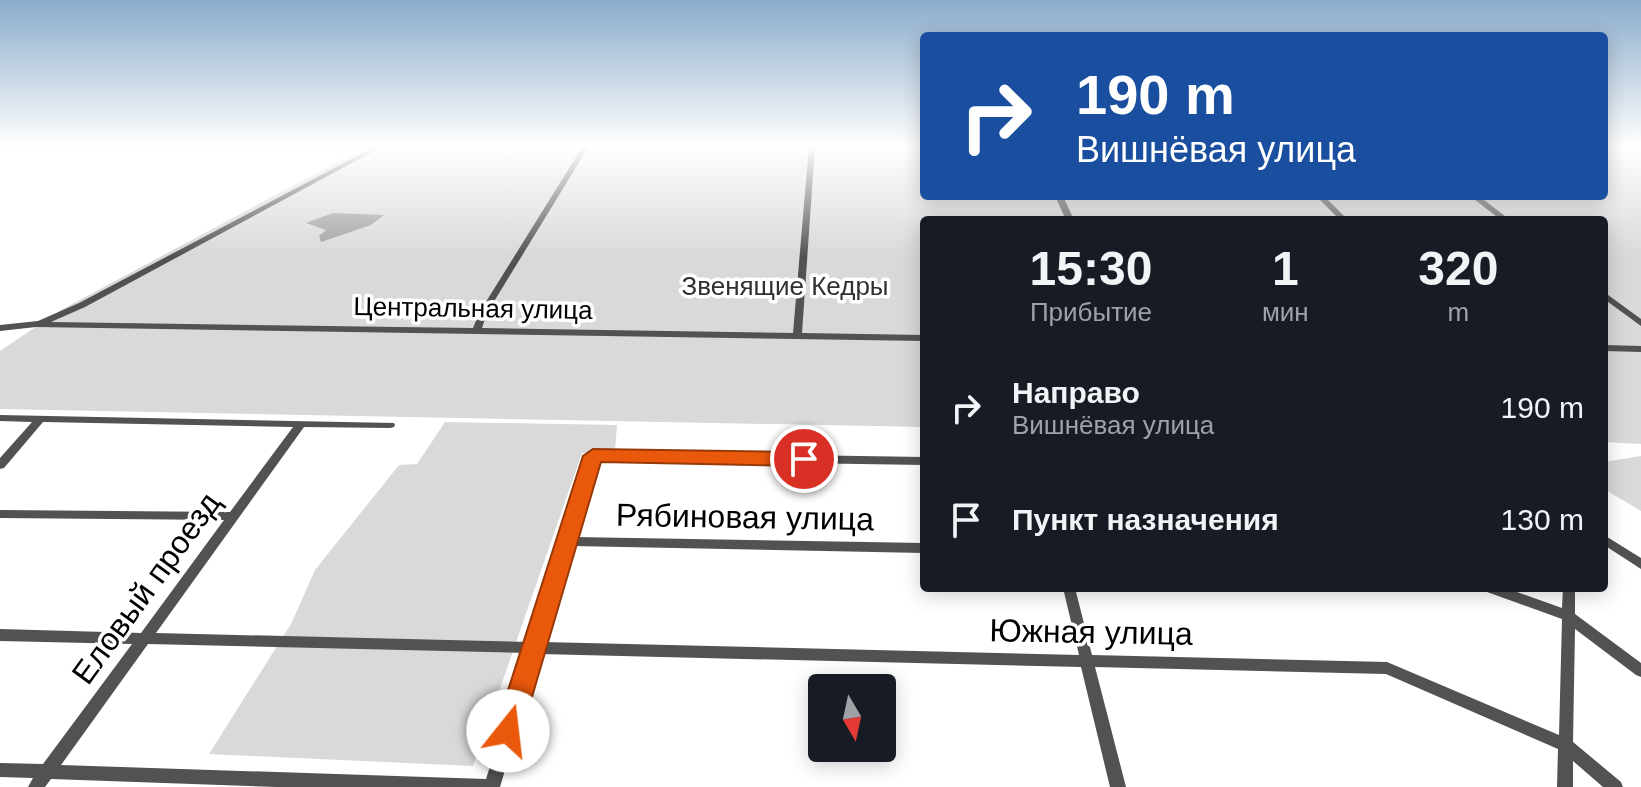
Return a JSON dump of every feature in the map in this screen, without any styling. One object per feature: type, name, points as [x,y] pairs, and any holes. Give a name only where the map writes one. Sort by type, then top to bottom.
[{"type":"street","points":[[36,324],[82,305],[311,183]]},
{"type":"street","points":[[477,330],[483,313],[563,183]]},
{"type":"street","points":[[797,336],[809,183]]},
{"type":"street","points":[[1324,200],[1340,216]]},
{"type":"street","points":[[1479,200],[1501,216]]},
{"type":"street","points":[[1608,298],[1641,323]]},
{"type":"street","name":"Центральная улица","points":[[0,328],[36,324],[920,338]]},
{"type":"street","points":[[1608,348],[1641,349]]},
{"type":"street","points":[[0,418],[390,425]]},
{"type":"street","points":[[0,465],[41,418]]},
{"type":"street","name":"Еловый проезд","points":[[36,787],[301,423]]},
{"type":"street","points":[[0,770],[491,787],[564,541],[593,456],[920,461]]},
{"type":"street","points":[[0,514],[233,516]]},
{"type":"street","name":"Рябиновая улица","points":[[564,541],[920,548]]},
{"type":"street","points":[[1608,542],[1641,564]]},
{"type":"street","points":[[1070,592],[1118,787]]},
{"type":"street","points":[[1503,592],[1568,616],[1641,671]]},
{"type":"street","points":[[1565,787],[1569,592]]},
{"type":"street","name":"Южная улица","points":[[0,635],[1387,668],[1566,745],[1615,787]]},
{"type":"green space","name":"Звенящие Кедры","points":[[298,183],[920,183],[920,200],[1608,200],[1608,183],[1641,183],[1641,444],[1608,442],[1608,216],[920,216],[920,427],[0,409],[0,351],[61,310]]},
{"type":"green space","points":[[445,422],[617,425],[615,451],[582,453],[473,766],[209,754],[291,624],[315,570],[399,465],[417,464]]},
{"type":"green space","points":[[1641,456],[1641,511],[1608,491],[1608,461]]},
{"type":"shaded area","points":[[333,213],[384,215],[371,225],[321,242],[319,236],[326,230],[306,223]]},
{"type":"route","points":[[508,731],[564,541],[593,456],[804,459]]}]
